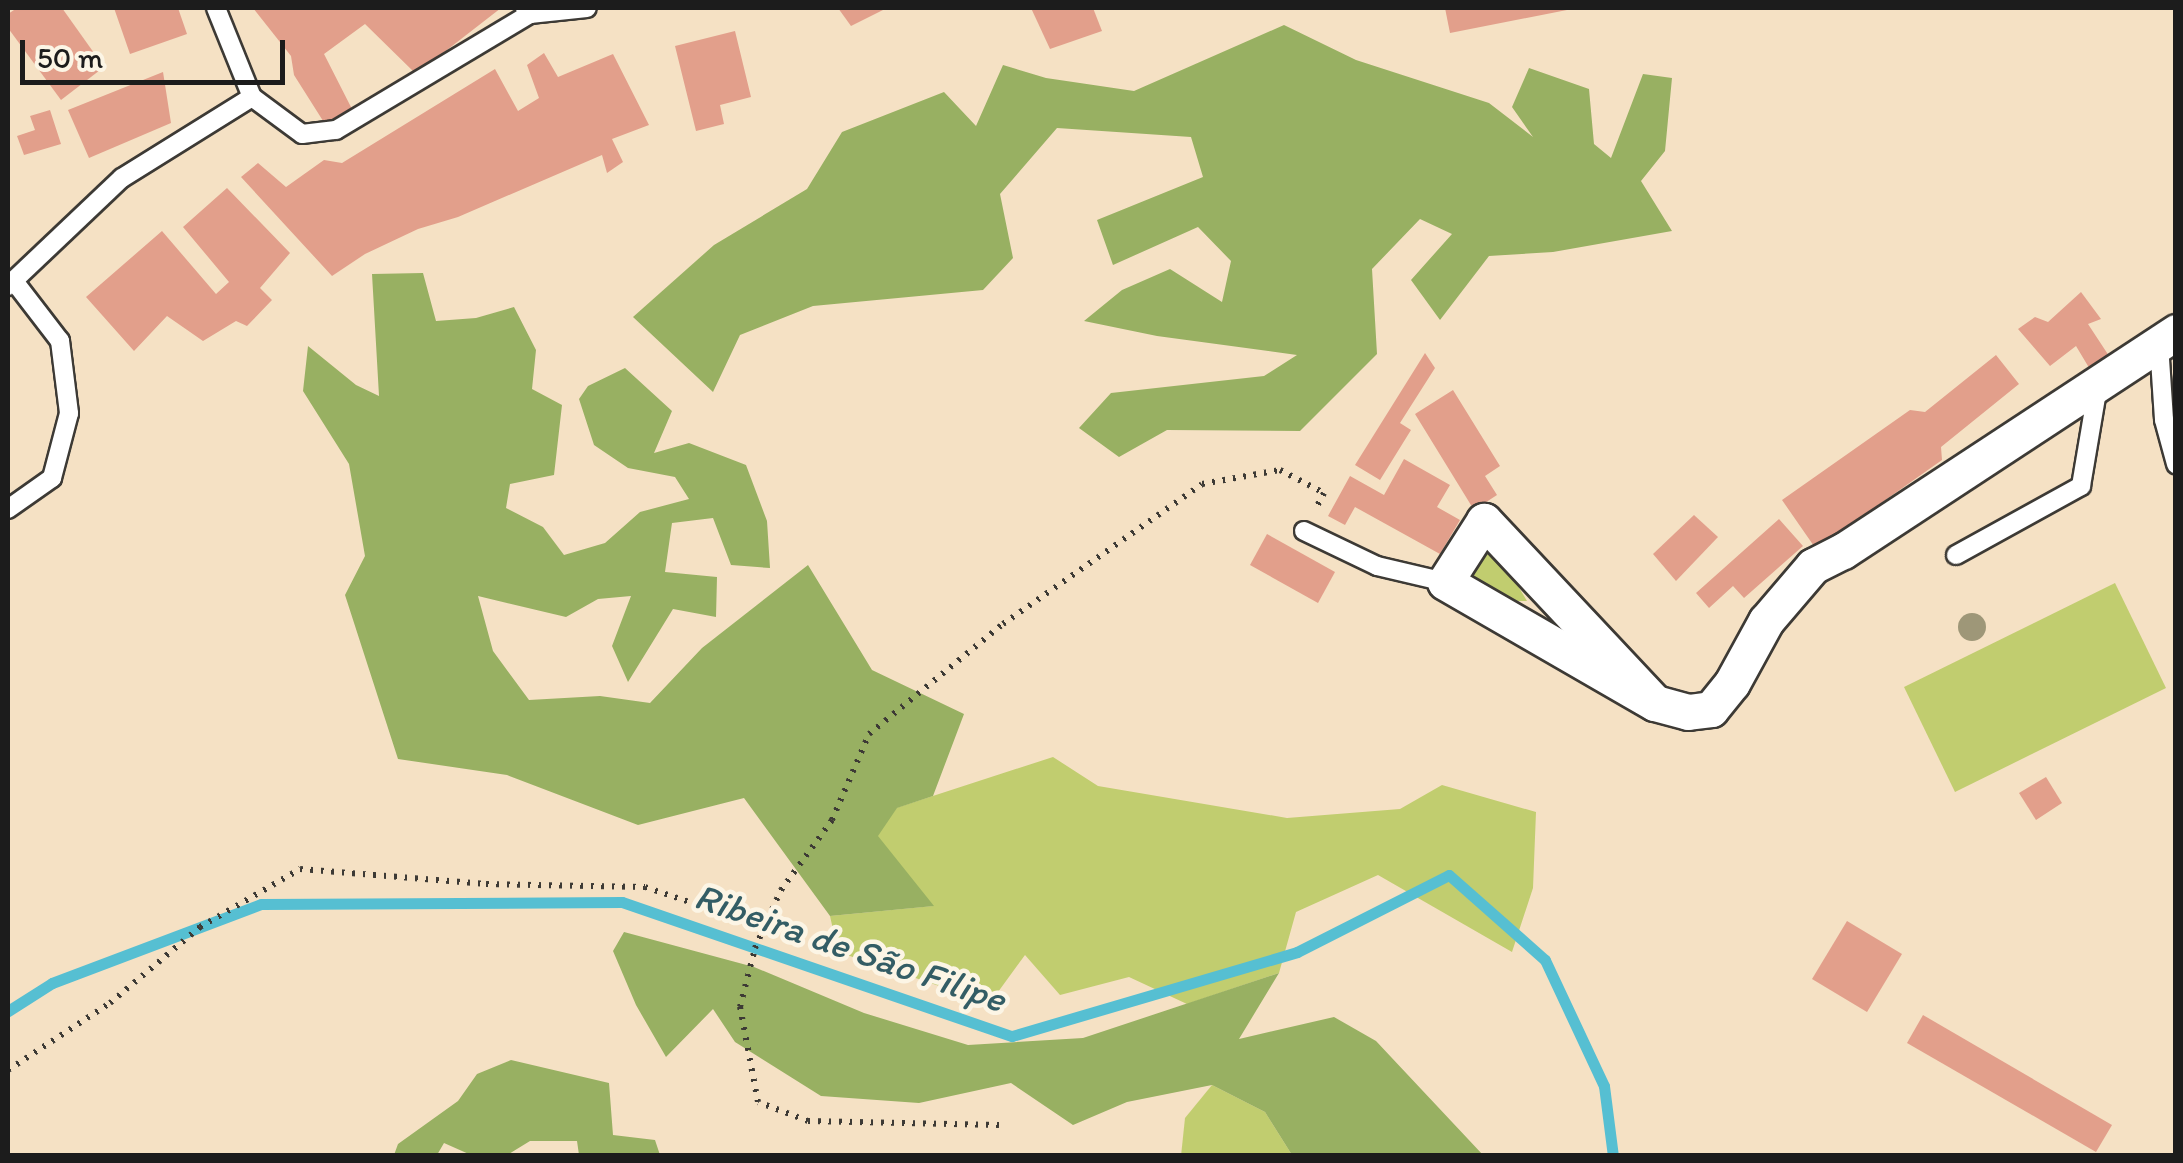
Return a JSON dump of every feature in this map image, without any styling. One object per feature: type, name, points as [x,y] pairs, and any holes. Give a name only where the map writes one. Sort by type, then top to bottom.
[{"type":"street","points":[[1655,703],[1484,521],[1445,582],[1655,703],[1688,712],[1711,709],[1732,683],[1766,621],[1812,566],[2167,338]]},
{"type":"lane","points":[[216,8],[252,97],[302,134],[336,130],[527,10],[587,8]]},
{"type":"lane","points":[[8,509],[52,478],[68,413],[60,342],[11,284],[122,178],[252,97]]},
{"type":"lane","points":[[2167,338],[2164,420],[2176,464]]},
{"type":"lane","points":[[1956,555],[2081,486],[2098,385]]},
{"type":"lane","points":[[1304,531],[1377,566],[1445,582]]},
{"type":"path","points":[[1000,1125],[808,1121],[758,1102],[740,1008],[764,927],[781,890],[832,820],[869,734],[1003,624],[1202,484],[1280,470],[1324,493],[1304,531]]},
{"type":"path","points":[[8,1070],[110,1003],[200,927],[300,869],[486,884],[645,887],[764,927]]},
{"type":"green space","points":[[1284,25],[1356,60],[1489,103],[1533,137],[1512,107],[1529,68],[1589,89],[1594,144],[1611,158],[1643,74],[1672,78],[1665,151],[1641,181],[1672,231],[1553,252],[1489,256],[1440,320],[1411,280],[1452,234],[1420,219],[1372,269],[1377,354],[1300,431],[1167,430],[1119,457],[1079,428],[1111,393],[1264,376],[1297,355],[1157,336],[1084,321],[1122,290],[1170,269],[1222,302],[1231,261],[1198,227],[1113,265],[1097,220],[1203,177],[1191,137],[1057,128],[1000,194],[1013,258],[983,290],[813,306],[740,335],[713,392],[633,317],[714,245],[807,189],[842,132],[944,92],[976,126],[1003,65],[1046,78],[1134,91]]},
{"type":"green space","points":[[423,273],[436,321],[476,318],[514,307],[536,350],[532,389],[562,405],[554,475],[510,484],[506,508],[543,527],[564,555],[605,543],[640,512],[689,499],[675,477],[628,468],[594,445],[579,399],[588,386],[625,368],[672,411],[654,453],[689,443],[746,465],[767,521],[770,568],[731,565],[713,518],[672,523],[665,572],[717,577],[716,617],[673,609],[628,682],[612,646],[631,596],[598,599],[566,617],[478,596],[493,651],[529,700],[600,696],[650,703],[702,648],[808,565],[872,670],[964,714],[933,796],[897,808],[878,836],[934,906],[830,916],[744,798],[638,825],[507,775],[398,759],[345,595],[365,556],[349,464],[303,391],[308,346],[356,385],[379,396],[372,274]]},
{"type":"green space","points":[[1487,550],[1507,568],[1527,601],[1504,601],[1469,581]]},
{"type":"green space","points":[[2115,583],[2166,688],[1955,792],[1904,687]]},
{"type":"green space","points":[[1053,757],[1098,786],[1287,818],[1400,809],[1442,785],[1536,812],[1533,888],[1512,952],[1378,875],[1296,912],[1279,973],[1187,1004],[1129,977],[1060,995],[1025,955],[990,1003],[838,952],[830,916],[933,906],[877,836],[896,808]]},
{"type":"green space","points":[[624,932],[754,967],[864,1013],[968,1045],[1083,1038],[1279,973],[1239,1039],[1334,1017],[1376,1041],[1483,1155],[1292,1155],[1265,1112],[1212,1085],[1127,1102],[1073,1125],[1011,1083],[919,1103],[821,1096],[735,1042],[713,1009],[666,1057],[636,1005],[613,951]]},
{"type":"green space","points":[[511,1060],[609,1083],[613,1135],[655,1140],[660,1155],[579,1155],[577,1141],[530,1141],[507,1155],[471,1155],[444,1143],[437,1155],[394,1155],[398,1144],[458,1101],[477,1074]]},
{"type":"green space","points":[[1212,1085],[1265,1112],[1292,1155],[1181,1156],[1185,1118]]},
{"type":"building","points":[[17,8],[62,8],[104,67],[61,100],[8,28],[8,14]]},
{"type":"building","points":[[114,8],[178,8],[187,34],[130,54]]},
{"type":"building","points":[[253,8],[501,8],[416,74],[365,24],[324,54],[354,113],[325,124],[294,75],[291,56]]},
{"type":"building","points":[[838,8],[887,8],[851,26]]},
{"type":"building","points":[[1031,8],[1093,8],[1102,31],[1050,49]]},
{"type":"building","points":[[1445,8],[1572,8],[1572,9],[1450,33]]},
{"type":"building","points":[[735,31],[751,97],[720,105],[724,124],[696,131],[675,46]]},
{"type":"building","points":[[544,53],[558,77],[613,54],[649,125],[612,139],[623,162],[607,173],[602,155],[458,217],[418,229],[365,254],[332,276],[241,177],[258,163],[286,187],[324,160],[342,163],[495,69],[518,111],[539,98],[527,65]]},
{"type":"building","points":[[163,72],[171,123],[89,158],[68,110]]},
{"type":"building","points":[[50,110],[61,144],[24,155],[17,136],[35,130],[30,116]]},
{"type":"building","points":[[227,188],[290,253],[260,288],[272,300],[247,326],[236,321],[203,341],[167,316],[134,351],[86,297],[162,231],[216,294],[229,282],[183,227]]},
{"type":"building","points":[[2081,292],[2101,319],[2088,324],[2111,359],[2091,371],[2076,346],[2050,366],[2018,329],[2035,317],[2048,322]]},
{"type":"building","points":[[1425,353],[1435,368],[1400,423],[1411,430],[1380,480],[1355,465]]},
{"type":"building","points":[[1996,355],[2019,384],[1941,447],[1942,460],[1816,549],[1782,500],[1910,410],[1925,412]]},
{"type":"building","points":[[1453,390],[1500,466],[1485,476],[1497,495],[1474,510],[1415,414]]},
{"type":"building","points":[[1404,459],[1450,485],[1437,507],[1460,520],[1440,554],[1355,507],[1345,525],[1328,516],[1350,476],[1384,495]]},
{"type":"building","points":[[1694,515],[1718,537],[1676,581],[1653,554]]},
{"type":"building","points":[[1779,519],[1803,546],[1744,598],[1733,586],[1709,608],[1696,593]]},
{"type":"building","points":[[1267,534],[1335,572],[1318,603],[1250,565]]},
{"type":"building","points":[[2046,777],[2062,803],[2036,820],[2019,793]]},
{"type":"building","points":[[1847,921],[1902,954],[1867,1012],[1812,979]]},
{"type":"building","points":[[1923,1015],[2112,1125],[2096,1152],[1907,1043]]},
{"type":"waterway","name":"Ribeira de São Filipe","points":[[8,1011],[52,983],[261,904],[622,902],[1012,1036],[1297,952],[1449,875],[1545,960],[1604,1086],[1613,1156]]}]
